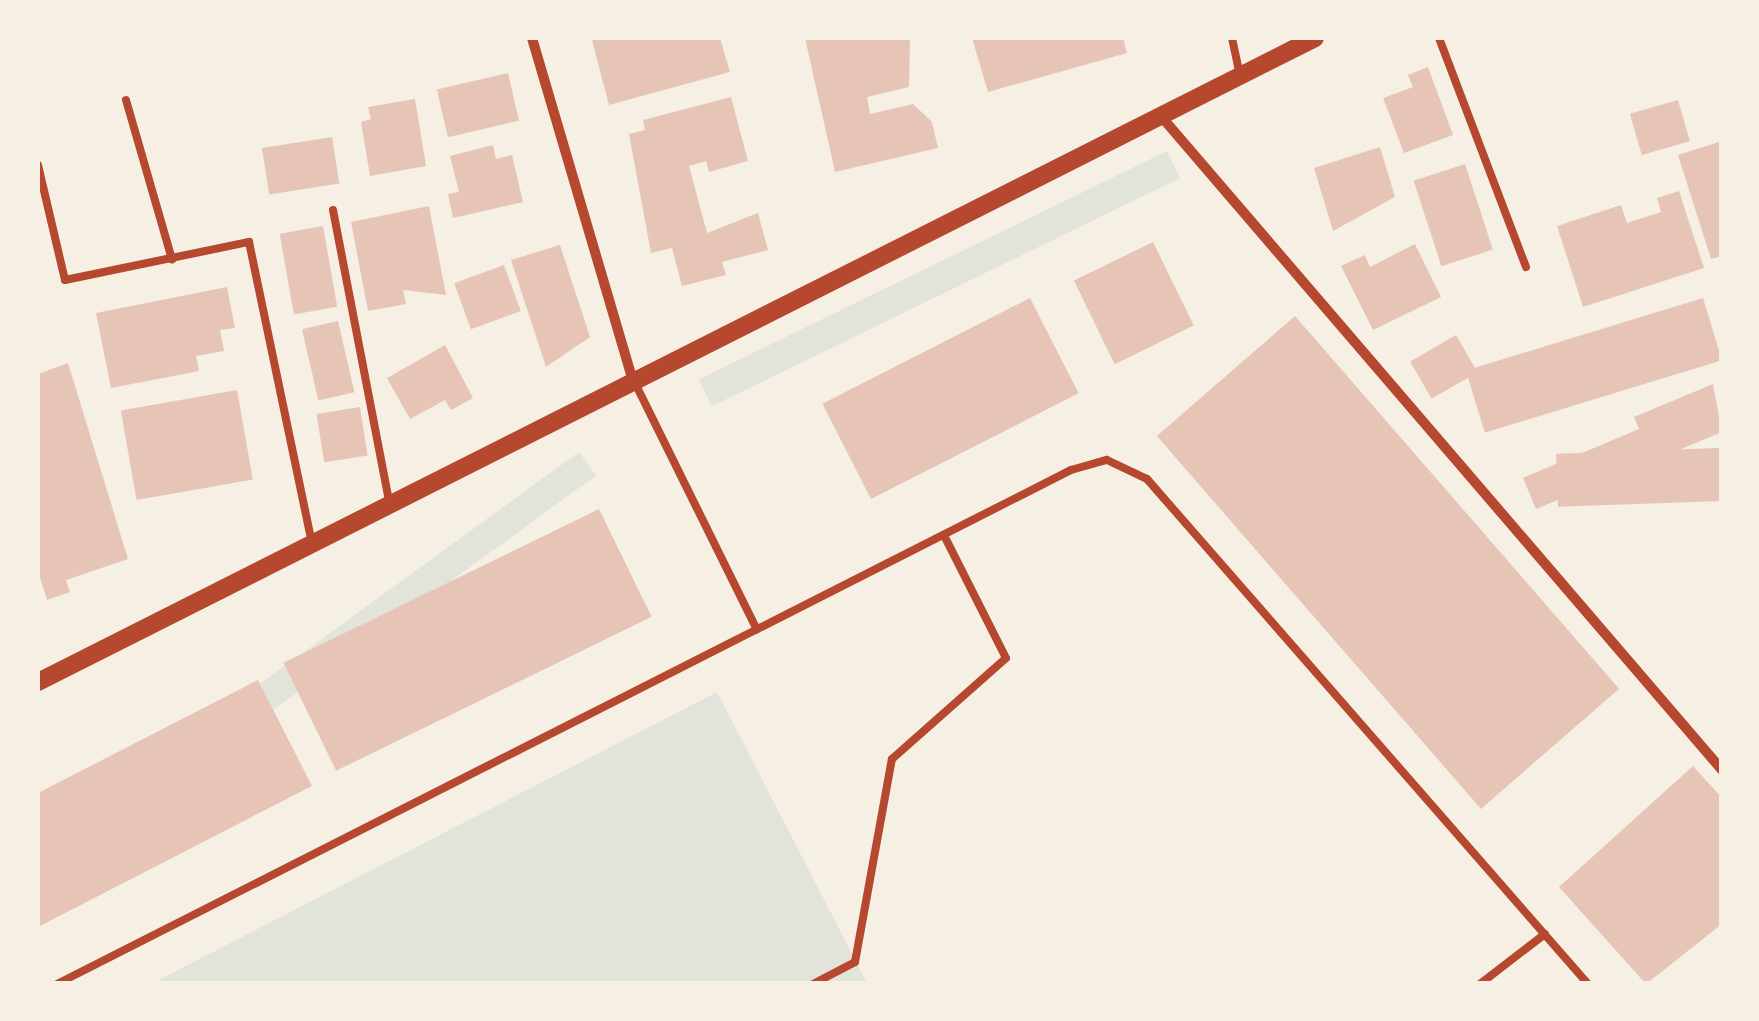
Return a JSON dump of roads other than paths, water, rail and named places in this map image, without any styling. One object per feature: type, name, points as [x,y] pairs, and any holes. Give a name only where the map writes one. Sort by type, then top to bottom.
[{"type":"street","points":[[532,38],[632,377]]},
{"type":"street","points":[[38,682],[632,377],[1315,38]]},
{"type":"street","points":[[1159,114],[1722,770]]},
{"type":"lane","points":[[1232,38],[1240,74]]},
{"type":"lane","points":[[1439,38],[1526,267]]},
{"type":"lane","points":[[126,100],[172,259]]},
{"type":"lane","points":[[38,165],[65,280],[249,242],[311,539]]},
{"type":"lane","points":[[333,210],[389,500]]},
{"type":"lane","points":[[632,377],[757,630]]},
{"type":"lane","points":[[57,984],[1071,470],[1107,460],[1147,479],[1588,984]]},
{"type":"lane","points":[[813,984],[856,962],[892,760],[1006,658],[944,534]]},
{"type":"lane","points":[[1480,984],[1544,934]]}]
